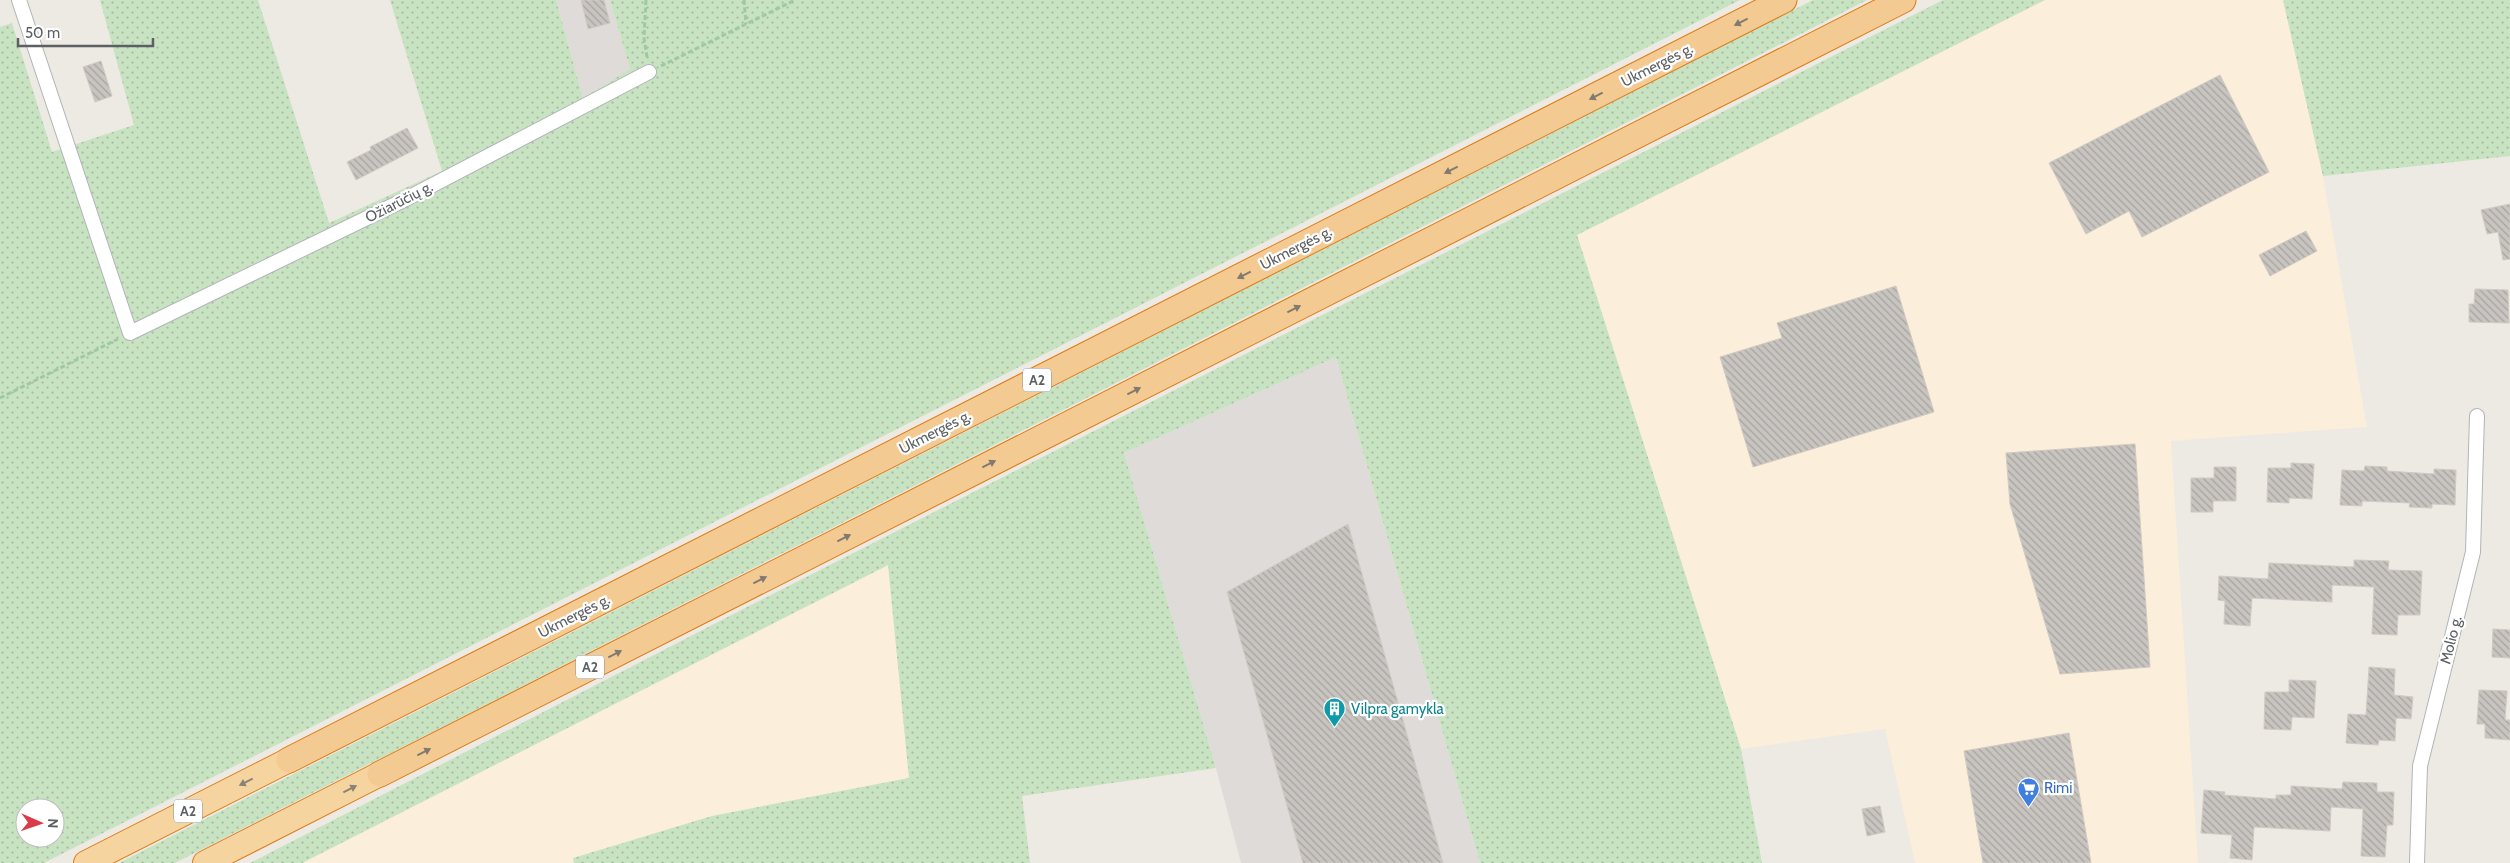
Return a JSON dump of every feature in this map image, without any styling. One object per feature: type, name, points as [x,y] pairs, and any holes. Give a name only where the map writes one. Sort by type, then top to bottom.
[{"type":"highway","name":"Ukmergės g.","points":[[86,863],[1784,0]]},
{"type":"highway","name":"A2","points":[[206,863],[1903,0]]},
{"type":"highway","points":[[236,863],[289,836],[320,804]]},
{"type":"street","points":[[19,0],[130,332]]},
{"type":"street","name":"Ožiarūčių g.","points":[[130,332],[363,220],[649,72]]},
{"type":"street","name":"Molio g.","points":[[2417,863],[2420,766],[2473,552],[2477,416]]},
{"type":"path","points":[[646,0],[644,38],[649,72],[795,0]]},
{"type":"path","points":[[744,0],[746,24]]},
{"type":"path","points":[[0,398],[130,332]]},
{"type":"shaded area","points":[[556,0],[610,0],[630,69],[583,98]]},
{"type":"shaded area","points":[[2045,0],[2283,0],[2323,176],[2367,427],[2171,441],[2198,863],[1915,863],[1885,729],[1741,749],[1577,235]]},
{"type":"shaded area","points":[[1336,357],[1480,863],[1241,863],[1216,768],[1124,453]]},
{"type":"shaded area","points":[[889,565],[909,778],[712,816],[573,859],[574,863],[302,863]]},
{"type":"green space","points":[[100,0],[258,0],[329,223],[442,171],[390,0],[556,0],[583,98],[630,69],[610,0],[1740,0],[44,863],[0,863],[0,27],[12,23],[52,152],[134,125]]},
{"type":"green space","points":[[1813,0],[1867,0],[175,863],[119,863]]},
{"type":"green space","points":[[1943,0],[2045,0],[1577,235],[1741,749],[1762,863],[1480,863],[1336,357],[1124,453],[1216,768],[1022,796],[1030,863],[574,863],[573,858],[712,816],[909,778],[888,565],[302,863],[250,863],[751,605]]},
{"type":"green space","points":[[2283,0],[2510,0],[2510,156],[2323,176]]},
{"type":"building","points":[[581,0],[604,0],[610,23],[588,29]]},
{"type":"building","points":[[101,61],[112,96],[95,102],[83,67]]},
{"type":"building","points":[[2220,75],[2269,172],[2142,237],[2129,211],[2086,234],[2049,163]]},
{"type":"building","points":[[407,128],[418,148],[356,180],[347,162],[371,150],[370,147]]},
{"type":"building","points":[[2510,204],[2510,259],[2503,260],[2498,232],[2487,234],[2481,210]]},
{"type":"building","points":[[2306,231],[2317,251],[2270,276],[2259,255]]},
{"type":"building","points":[[1896,286],[1934,412],[1753,467],[1720,357],[1782,338],[1777,323]]},
{"type":"building","points":[[2475,289],[2508,290],[2509,323],[2469,322],[2469,304],[2474,304]]},
{"type":"building","points":[[2135,444],[2150,667],[2060,674],[2010,504],[2006,453]]},
{"type":"building","points":[[2291,463],[2314,464],[2312,499],[2289,498],[2289,503],[2267,502],[2268,468],[2291,468]]},
{"type":"building","points":[[2365,466],[2387,467],[2387,471],[2434,474],[2434,469],[2456,470],[2455,505],[2432,504],[2432,508],[2409,507],[2410,503],[2362,501],[2362,506],[2340,505],[2342,470],[2364,471]]},
{"type":"building","points":[[2214,467],[2236,467],[2236,501],[2213,501],[2213,512],[2191,512],[2191,478],[2214,478]]},
{"type":"building","name":"Vilpra gamykla","points":[[1348,524],[1443,863],[1303,863],[1227,592]]},
{"type":"building","points":[[2354,560],[2389,561],[2388,570],[2422,571],[2420,615],[2398,615],[2397,635],[2372,634],[2374,587],[2332,585],[2332,602],[2252,598],[2250,626],[2224,624],[2225,601],[2218,600],[2219,576],[2268,579],[2269,563],[2354,567]]},
{"type":"building","points":[[2493,629],[2510,630],[2510,658],[2492,657]]},
{"type":"building","points":[[2369,667],[2395,669],[2394,695],[2413,697],[2411,719],[2396,718],[2395,741],[2379,740],[2378,745],[2346,743],[2348,714],[2366,715]]},
{"type":"building","points":[[2289,680],[2316,681],[2314,718],[2292,717],[2291,730],[2264,729],[2265,692],[2289,692]]},
{"type":"building","points":[[2479,690],[2507,691],[2505,720],[2510,720],[2510,740],[2485,738],[2485,724],[2477,724]]},
{"type":"building","name":"Rimi","points":[[2069,733],[2091,863],[1983,863],[1964,751]]},
{"type":"building","points":[[2343,782],[2377,783],[2377,792],[2394,792],[2393,825],[2387,825],[2385,857],[2361,856],[2363,809],[2331,807],[2330,831],[2254,827],[2252,860],[2230,858],[2232,835],[2201,833],[2204,790],[2225,792],[2224,795],[2276,799],[2276,795],[2291,795],[2291,786],[2342,789]]},
{"type":"building","points":[[1880,806],[1885,832],[1867,836],[1862,809]]},
{"type":"place","name":"Vilpra gamykla","points":[[1335,728]]},
{"type":"place","name":"Rimi","points":[[2028,807]]}]
